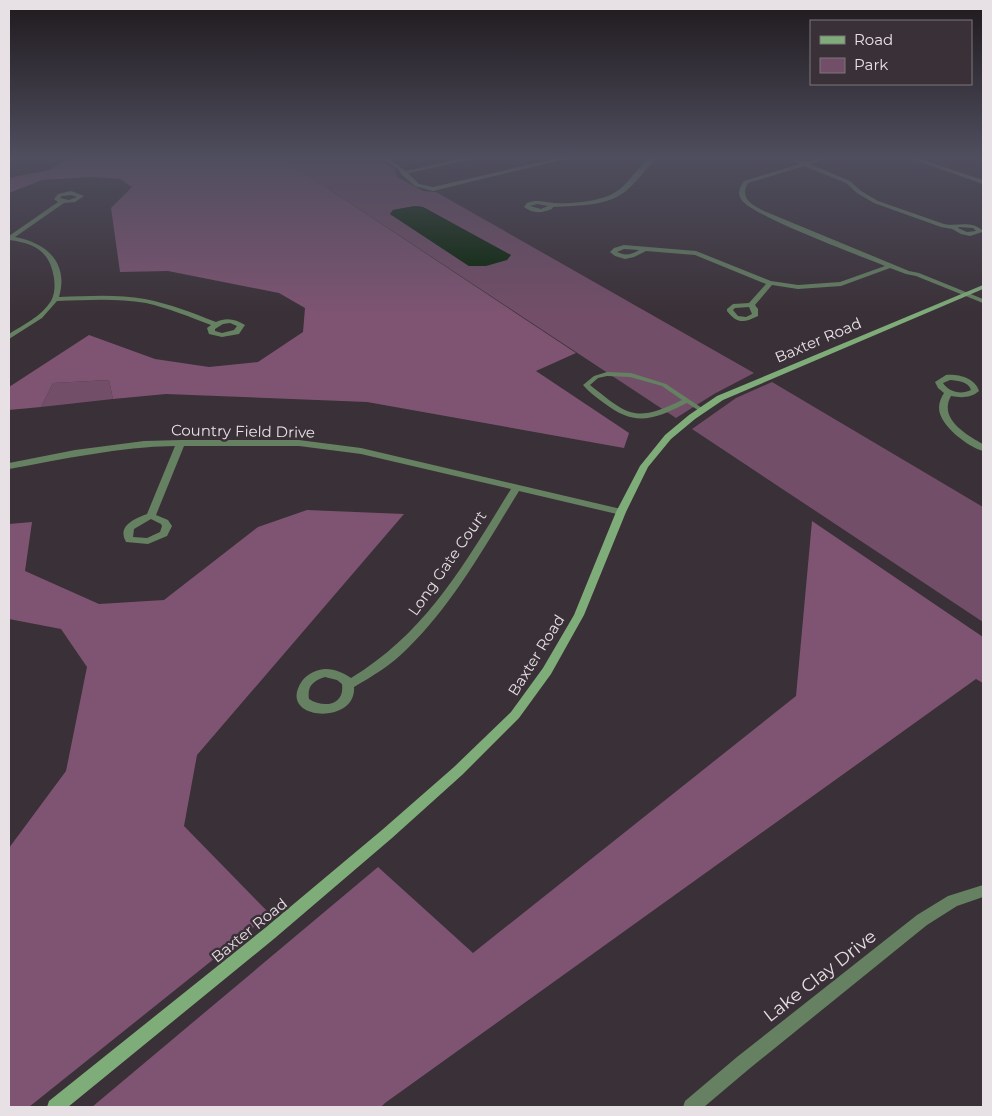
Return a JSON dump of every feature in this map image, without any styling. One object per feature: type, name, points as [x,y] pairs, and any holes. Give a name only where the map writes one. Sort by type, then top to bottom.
[{"type":"main road","name":"Baxter Road","points":[[55,1107],[270,933],[387,834],[458,771],[515,716],[547,671],[579,615],[620,512],[644,466],[668,437],[701,410],[720,398],[983,287]]},
{"type":"street","points":[[9,238],[50,210]]},
{"type":"street","points":[[756,210],[908,273],[911,276],[983,301]]},
{"type":"street","points":[[899,210],[954,228]]},
{"type":"street","points":[[9,238],[32,243],[43,248],[48,253],[58,280],[58,291],[55,299],[38,318],[9,337]]},
{"type":"street","points":[[643,250],[660,249],[696,253],[770,283],[798,287],[841,284],[890,266]]},
{"type":"street","points":[[751,305],[770,283]]},
{"type":"street","points":[[962,295],[983,308]]},
{"type":"street","points":[[55,299],[106,298],[140,301],[156,304],[216,324]]},
{"type":"street","points":[[949,392],[944,398],[942,408],[951,426],[983,448]]},
{"type":"street","name":"Country Field Drive","points":[[9,466],[110,448],[144,444],[291,443],[352,450],[620,512]]},
{"type":"street","points":[[151,516],[181,444]]},
{"type":"street","name":"Long Gate Court","points":[[349,685],[370,675],[416,633],[438,608],[515,489]]},
{"type":"street","name":"Lake Clay Drive","points":[[691,1107],[922,920],[953,901],[983,891]]},
{"type":"lane","points":[[686,401],[658,414],[637,418],[611,405],[586,385],[596,377],[607,374],[631,375],[664,385],[701,410]]},
{"type":"green space","points":[[361,210],[393,210],[390,214],[469,266],[510,255],[429,210],[468,210],[754,373],[714,394],[676,418]]},
{"type":"green space","points":[[109,380],[113,399],[41,407],[53,383]]},
{"type":"green space","points":[[772,382],[983,507],[983,622],[692,429],[736,398]]},
{"type":"shaded area","points":[[111,210],[361,210],[576,353],[536,371],[629,433],[624,448],[367,402],[166,394],[113,399],[109,380],[53,383],[41,407],[9,410],[9,387],[89,335],[155,359],[209,367],[258,362],[303,332],[305,308],[279,293],[168,271],[120,272]]},
{"type":"shaded area","points":[[393,210],[429,210],[511,255],[507,260],[486,266],[469,266],[390,214]]},
{"type":"shaded area","points":[[307,510],[404,514],[197,755],[184,826],[270,914],[29,1107],[9,1107],[9,848],[66,771],[87,667],[61,629],[9,619],[9,524],[32,522],[25,571],[99,604],[164,600],[258,527]]},
{"type":"shaded area","points":[[812,521],[983,637],[983,683],[976,679],[381,1107],[92,1107],[378,867],[473,953],[796,696]]}]
